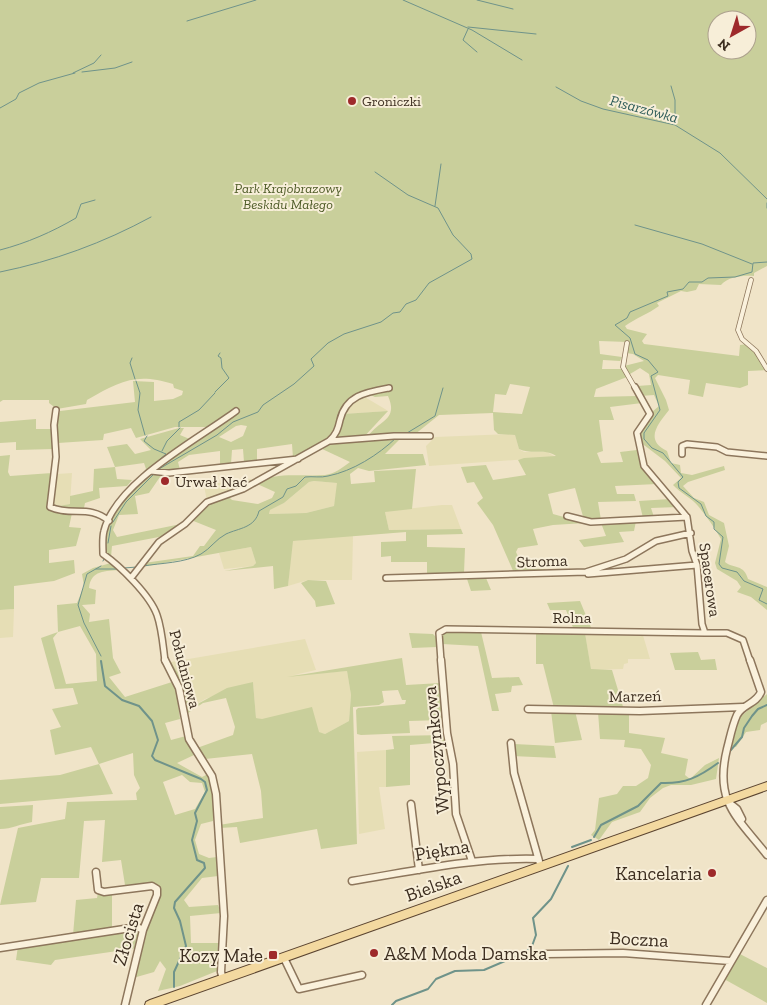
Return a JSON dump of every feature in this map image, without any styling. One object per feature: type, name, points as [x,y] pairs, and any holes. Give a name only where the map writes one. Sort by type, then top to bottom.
[{"type":"main road","name":"Bielska","points":[[150,1005],[284,958],[539,863],[767,786]]},
{"type":"street","points":[[751,280],[752,289],[738,322],[738,332],[741,338],[752,346],[767,369]]},
{"type":"street","name":"Spacerowa","points":[[627,343],[622,366],[632,379],[640,399],[648,407],[650,414],[637,435],[644,466],[687,517],[691,533],[692,551],[698,565],[702,624],[705,632],[734,635],[745,644],[761,696],[755,702],[743,707],[736,719],[723,759],[721,785],[727,801]]},
{"type":"street","points":[[131,578],[159,542],[185,524],[207,502],[243,489],[330,441],[337,432],[343,411],[352,397],[389,388]]},
{"type":"street","points":[[56,410],[56,457],[49,502],[50,507],[61,512],[97,512],[109,521]]},
{"type":"street","name":"Południowa","points":[[223,979],[221,972],[224,916],[216,794],[212,776],[189,739],[179,688],[165,661],[157,614],[131,578],[120,566],[103,554],[102,545],[109,521],[118,505],[151,471],[236,411]]},
{"type":"street","points":[[330,441],[394,436],[430,436]]},
{"type":"street","points":[[682,454],[682,446],[687,444],[718,447],[727,452],[767,456]]},
{"type":"street","points":[[151,471],[169,472],[300,459]]},
{"type":"street","points":[[567,516],[591,522],[687,517]]},
{"type":"street","name":"Stroma","points":[[386,578],[586,572],[626,559],[656,541],[691,533]]},
{"type":"street","points":[[547,576],[698,565]]},
{"type":"street","name":"Rolna","points":[[440,633],[446,629],[705,632]]},
{"type":"street","name":"Wypoczynkowa","points":[[440,633],[447,733],[453,764],[456,814],[472,861]]},
{"type":"street","name":"Marzeń","points":[[528,709],[640,711],[743,707]]},
{"type":"street","points":[[511,743],[514,774],[539,863]]},
{"type":"street","points":[[727,801],[732,811],[767,854]]},
{"type":"street","points":[[411,804],[419,870]]},
{"type":"street","name":"Piękna","points":[[352,881],[472,861],[503,858],[539,863]]},
{"type":"street","name":"Złocista","points":[[96,872],[98,890],[104,892],[152,886],[157,889],[157,894],[143,930],[143,937],[125,1005]]},
{"type":"street","points":[[706,1005],[767,900]]},
{"type":"street","points":[[0,948],[137,926],[143,930]]},
{"type":"street","name":"Boczna","points":[[546,954],[623,953],[730,961]]},
{"type":"street","points":[[284,958],[298,989],[362,975]]},
{"type":"shaded area","points":[[363,396],[388,411],[344,414],[348,405]]},
{"type":"shaded area","points":[[515,435],[519,449],[524,452],[547,452],[556,457],[429,466],[426,446],[435,437]]},
{"type":"shaded area","points":[[72,473],[70,504],[53,507],[51,503],[57,474]]},
{"type":"shaded area","points":[[251,479],[252,482],[207,502],[204,485]]},
{"type":"shaded area","points":[[309,482],[338,483],[334,506],[306,513],[269,514],[270,510],[284,503]]},
{"type":"shaded area","points":[[452,505],[461,529],[389,530],[385,512],[387,511]]},
{"type":"shaded area","points":[[353,535],[352,580],[308,580],[288,586],[292,541]]},
{"type":"shaded area","points":[[251,547],[256,563],[253,566],[224,569],[219,553]]},
{"type":"shaded area","points":[[14,609],[13,637],[0,638],[0,610]]},
{"type":"shaded area","points":[[642,632],[650,659],[628,659],[628,663],[624,664],[623,669],[591,670],[585,633]]},
{"type":"shaded area","points":[[305,639],[316,670],[294,675],[347,671],[351,695],[349,721],[325,734],[256,718],[253,682],[205,699],[192,707],[178,673],[171,662]]},
{"type":"shaded area","points":[[386,750],[386,787],[379,787],[385,829],[359,834],[357,752]]},
{"type":"green space","name":"Park Krajobrazowy Beskidu Małego","points":[[0,0],[767,0],[767,266],[754,273],[754,276],[736,277],[727,280],[721,285],[699,284],[696,290],[681,291],[657,303],[659,306],[625,326],[627,329],[647,334],[642,341],[644,344],[739,356],[740,345],[748,344],[767,370],[748,371],[748,385],[740,388],[706,383],[703,397],[688,394],[690,380],[658,375],[655,378],[669,410],[657,426],[655,437],[660,447],[667,451],[671,463],[680,465],[681,473],[692,475],[724,466],[725,470],[688,482],[683,486],[694,498],[704,502],[709,515],[724,523],[729,546],[725,562],[744,571],[748,579],[767,587],[767,610],[751,597],[737,592],[741,587],[737,581],[717,569],[715,563],[721,539],[695,503],[673,485],[681,478],[665,461],[640,442],[639,434],[652,412],[659,406],[654,395],[640,396],[637,386],[651,385],[649,374],[640,368],[630,374],[624,366],[644,361],[633,354],[626,353],[628,342],[599,341],[600,354],[622,357],[620,361],[603,360],[602,369],[623,369],[627,377],[596,389],[594,397],[636,396],[642,403],[610,407],[614,420],[599,420],[603,451],[597,453],[601,463],[623,462],[620,452],[637,450],[641,461],[657,484],[615,486],[617,494],[634,494],[636,501],[598,502],[601,520],[584,520],[575,488],[548,494],[553,514],[585,523],[553,525],[533,529],[538,545],[518,548],[516,552],[524,564],[545,569],[545,572],[514,573],[493,525],[477,503],[483,498],[474,482],[467,483],[461,467],[486,465],[493,480],[526,475],[518,460],[556,456],[548,452],[528,452],[519,449],[515,435],[498,434],[494,430],[493,413],[439,415],[414,435],[367,438],[389,416],[391,404],[388,396],[375,397],[368,394],[360,394],[352,396],[343,406],[336,428],[326,443],[293,458],[292,444],[257,449],[257,461],[244,462],[243,449],[232,450],[231,464],[220,466],[220,451],[189,455],[178,462],[180,470],[154,470],[211,427],[175,427],[136,438],[131,428],[104,434],[103,440],[58,443],[56,426],[60,411],[135,402],[133,381],[154,382],[154,401],[173,399],[182,395],[183,391],[174,388],[173,384],[148,379],[128,381],[87,400],[86,404],[57,409],[49,403],[49,400],[3,400],[0,402]],"holes":[[[510,384],[530,387],[522,414],[493,412],[495,394],[506,395]],[[236,426],[247,426],[243,436],[231,442],[219,437]]]},
{"type":"green space","points":[[388,411],[362,439],[334,438],[343,414]]},
{"type":"green space","points":[[36,419],[36,429],[52,429],[54,449],[16,450],[16,442],[0,443],[0,422]]},
{"type":"green space","points":[[179,428],[184,428],[180,435],[192,440],[133,485],[146,469],[144,463],[115,467],[107,447],[127,444],[135,454],[151,450],[140,439]]},
{"type":"green space","points":[[402,437],[385,454],[423,454],[426,465],[369,471],[358,468],[350,474],[351,484],[375,482],[374,471],[416,469],[412,509],[385,512],[389,530],[461,529],[463,534],[427,535],[427,547],[465,548],[464,573],[427,576],[427,562],[391,562],[391,556],[381,557],[381,542],[406,541],[406,532],[293,541],[288,586],[274,589],[273,566],[224,571],[253,566],[256,563],[251,547],[142,567],[144,563],[193,556],[200,546],[204,546],[216,530],[191,520],[204,509],[228,496],[232,500],[258,504],[272,498],[275,492],[255,483],[263,479],[280,476],[325,475],[342,468],[350,462],[320,448],[331,442]],"holes":[[[309,482],[337,483],[334,506],[306,513],[269,514],[270,510],[284,503]]]},
{"type":"green space","points":[[10,455],[8,472],[10,476],[52,473],[47,505],[57,513],[72,513],[69,527],[81,528],[76,546],[49,550],[49,563],[74,560],[75,573],[54,581],[14,586],[14,609],[0,610],[0,456]]},
{"type":"green space","points":[[115,467],[117,479],[132,480],[127,486],[99,488],[100,498],[85,503],[84,508],[68,511],[53,507],[70,504],[70,496],[93,491],[94,469]]},
{"type":"green space","points":[[151,472],[162,474],[149,493],[135,496],[138,514],[119,515],[113,530],[117,537],[181,524],[164,536],[112,546],[111,557],[105,554],[107,530],[112,518],[126,498]]},
{"type":"green space","points":[[670,499],[678,507],[651,508],[654,517],[643,518],[639,501]]},
{"type":"green space","points":[[636,521],[634,531],[619,532],[624,542],[584,547],[579,540],[606,536],[601,523]]},
{"type":"green space","points":[[111,563],[121,570],[104,571],[96,575],[90,582],[89,588],[96,590],[95,604],[82,605],[90,614],[89,622],[109,619],[113,658],[121,673],[109,677],[125,697],[172,682],[176,688],[180,719],[165,723],[171,740],[186,736],[194,755],[177,763],[202,777],[208,774],[213,794],[213,821],[201,824],[195,840],[199,854],[209,858],[217,857],[218,876],[202,878],[184,900],[189,907],[218,905],[221,913],[190,916],[191,943],[218,943],[217,971],[180,986],[158,991],[166,969],[160,961],[154,972],[133,978],[160,893],[142,884],[125,885],[121,860],[102,862],[105,820],[84,821],[79,878],[41,878],[36,902],[0,905],[18,828],[65,819],[67,802],[137,800],[136,793],[140,788],[134,775],[133,753],[99,764],[91,747],[55,755],[50,730],[61,727],[52,709],[78,704],[73,688],[55,689],[41,638],[58,632],[57,605],[77,603],[84,586],[82,574],[93,568]],"holes":[[[80,626],[96,654],[97,681],[66,684],[53,638],[58,632]],[[182,775],[190,782],[202,783],[205,792],[195,809],[175,815],[163,782]]]},
{"type":"green space","points":[[486,578],[491,590],[471,591],[467,579]]},
{"type":"green space","points":[[308,580],[326,581],[335,604],[316,607],[315,601],[301,583]]},
{"type":"green space","points":[[580,601],[592,630],[574,630],[566,610],[550,610],[547,603]]},
{"type":"green space","points":[[447,631],[481,632],[492,678],[519,677],[523,685],[512,686],[511,692],[495,694],[499,711],[492,711],[478,646],[442,644],[441,635]]},
{"type":"green space","points":[[536,632],[585,633],[591,669],[612,670],[624,710],[554,708],[543,664],[536,664]]},
{"type":"green space","points":[[409,633],[433,634],[437,638],[437,647],[412,648]]},
{"type":"green space","points":[[698,652],[701,660],[715,659],[717,670],[675,670],[670,653]]},
{"type":"green space","points":[[402,658],[406,685],[441,683],[442,720],[409,721],[410,733],[361,735],[357,734],[356,710],[358,708],[405,704],[406,700],[402,700],[398,690],[382,691],[384,702],[379,705],[353,707],[357,844],[321,849],[317,829],[240,843],[237,827],[219,828],[219,825],[263,818],[261,791],[252,754],[205,759],[197,748],[233,735],[235,727],[226,698],[203,703],[185,715],[169,666],[171,662],[178,673],[192,707],[227,688],[253,682],[256,718],[262,719],[312,707],[319,732],[325,734],[349,721],[351,695],[347,671],[287,677]]},
{"type":"green space","points":[[767,694],[767,722],[761,725],[760,730],[746,732],[736,747],[730,746],[738,719]]},
{"type":"green space","points":[[551,711],[575,711],[582,740],[555,743]]},
{"type":"green space","points":[[598,712],[629,713],[629,733],[665,738],[661,753],[688,759],[685,775],[690,779],[705,765],[719,758],[716,779],[691,785],[671,785],[663,788],[650,798],[640,812],[612,822],[599,840],[591,835],[595,830],[599,798],[617,794],[623,786],[636,786],[648,778],[651,765],[641,749],[624,747],[625,740],[600,739]]},
{"type":"green space","points":[[445,735],[446,742],[410,745],[410,785],[386,787],[386,750],[394,749],[392,736]]},
{"type":"green space","points":[[514,744],[554,746],[556,758],[512,756]]},
{"type":"green space","points":[[99,764],[113,794],[0,804],[0,780],[60,775]]},
{"type":"green space","points":[[33,805],[32,822],[0,829],[0,807]]},
{"type":"green space","points":[[98,893],[112,893],[112,928],[73,935],[76,900],[97,898]]},
{"type":"green space","points":[[134,930],[139,933],[138,948],[55,960],[51,965],[16,960],[18,946]]},
{"type":"green space","points":[[738,953],[767,968],[767,1003],[724,979]]},
{"type":"waterway","points":[[187,21],[256,0]]},
{"type":"waterway","points":[[403,0],[472,30],[522,60]]},
{"type":"waterway","points":[[477,0],[513,9]]},
{"type":"waterway","points":[[468,27],[536,34]]},
{"type":"waterway","points":[[468,29],[463,40],[477,52]]},
{"type":"waterway","points":[[73,73],[94,63],[101,55]]},
{"type":"waterway","points":[[82,72],[115,68],[132,62]]},
{"type":"waterway","points":[[0,108],[16,99],[19,93],[39,83],[75,73]]},
{"type":"waterway","points":[[671,86],[675,100],[675,123]]},
{"type":"waterway","name":"Pisarzówka","points":[[556,87],[581,101],[603,109],[675,125],[720,153],[767,199]]},
{"type":"waterway","points":[[435,206],[441,164]]},
{"type":"waterway","points":[[159,469],[217,435],[233,422],[258,412],[263,405],[294,384],[314,366],[311,359],[328,343],[344,334],[381,322],[393,313],[400,312],[406,304],[416,300],[429,283],[472,259],[471,254],[453,235],[438,208],[408,195],[375,172]]},
{"type":"waterway","points":[[0,250],[30,240],[67,223],[76,218],[81,204],[95,200]]},
{"type":"waterway","name":"Pisarzówka","points":[[767,203],[767,208]]},
{"type":"waterway","points":[[0,272],[59,257],[115,235],[151,217]]},
{"type":"waterway","points":[[635,225],[702,244],[752,264]]},
{"type":"waterway","name":"Pisarzówka","points":[[767,262],[753,263],[752,272],[735,277],[708,278],[702,282],[689,282],[683,289],[667,292],[668,296],[630,312],[627,318],[615,325],[630,338],[635,354],[648,360],[658,372],[651,376],[660,410],[644,433],[644,439],[652,448],[663,453],[683,477],[678,482],[679,488],[701,504],[706,516],[714,522],[714,529],[723,537],[719,564],[722,568],[737,572],[744,581],[763,589],[759,600],[767,604]]},
{"type":"waterway","points":[[215,392],[229,378],[222,368],[221,358],[218,356],[220,353]]},
{"type":"waterway","points":[[132,358],[130,363],[135,379]]},
{"type":"waterway","points":[[136,381],[140,393],[138,410],[145,435]]},
{"type":"waterway","points":[[407,433],[435,416],[443,388]]},
{"type":"waterway","points":[[179,427],[179,422],[199,410],[215,393]]},
{"type":"waterway","points":[[162,451],[167,441],[180,428]]},
{"type":"waterway","points":[[147,436],[144,441],[154,449],[166,454],[149,469]]},
{"type":"waterway","points":[[143,566],[180,561],[201,554],[222,536],[246,527],[254,521],[259,511],[283,497],[287,489],[296,486],[305,477],[325,477],[347,470],[373,456],[396,438]]},
{"type":"waterway","points":[[113,522],[126,502],[154,474]]},
{"type":"waterway","points":[[108,543],[111,526]]},
{"type":"waterway","points":[[101,566],[87,574],[78,605],[84,623],[101,656]]},
{"type":"waterway","points":[[124,568],[137,567]]},
{"type":"waterway","points":[[96,569],[117,569]]},
{"type":"waterway","points":[[101,661],[105,686],[122,700],[139,706],[152,721],[158,740],[152,756],[155,760],[201,779],[205,782],[207,790],[195,813],[197,821],[192,840],[197,860],[204,863],[205,868],[175,902],[174,908],[180,921],[186,946],[174,972],[174,987]]},
{"type":"waterway","name":"Pisarzówka","points":[[730,751],[742,737],[744,728],[752,716],[758,709],[767,705]]},
{"type":"waterway","name":"Pisarzówka","points":[[594,837],[601,825],[638,806],[661,783],[691,779],[718,763]]},
{"type":"waterway","name":"Pisarzówka","points":[[572,847],[591,840]]},
{"type":"waterway","name":"Pisarzówka","points":[[392,1005],[396,1001],[428,989],[436,979],[455,971],[484,970],[526,952],[532,946],[536,935],[533,918],[551,899],[568,866]]},
{"type":"place","name":"Groniczki","points":[[352,101]]},
{"type":"place","name":"Urwał Nać","points":[[165,481]]},
{"type":"place","name":"Kancelaria","points":[[712,873]]},
{"type":"place","name":"A&M Moda Damska","points":[[374,953]]},
{"type":"place","name":"Kozy Małe","points":[[273,955]]}]
